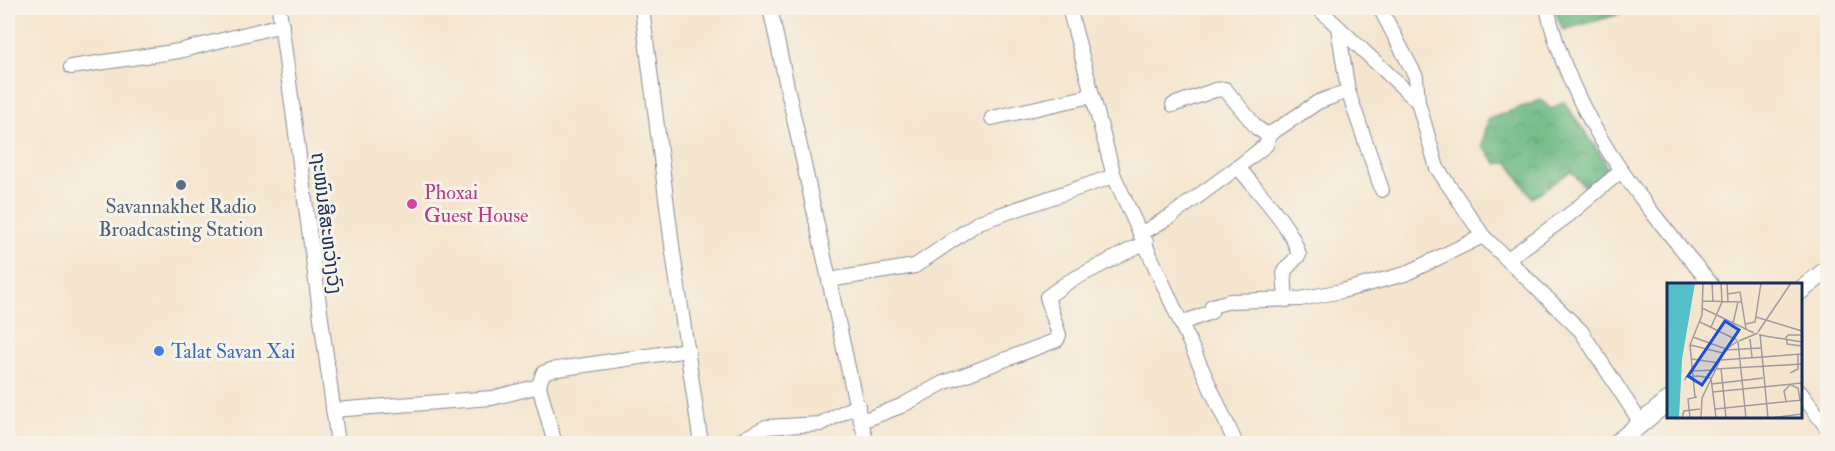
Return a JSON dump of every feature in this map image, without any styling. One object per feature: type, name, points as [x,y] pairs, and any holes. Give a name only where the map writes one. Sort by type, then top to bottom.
[{"type":"main road","points":[[1802,289],[1827,269]]},
{"type":"main road","points":[[1616,444],[1667,402]]},
{"type":"street","name":"ຖະໜົນສີສະຫວ່າງວົງ","points":[[279,8],[338,444]]},
{"type":"street","points":[[642,8],[673,253],[701,444]]},
{"type":"street","points":[[770,8],[867,444]]},
{"type":"street","points":[[1069,8],[1114,176],[1236,444]]},
{"type":"street","points":[[1318,8],[1418,102]]},
{"type":"street","points":[[1380,8],[1416,77],[1418,102],[1437,168],[1482,236],[1581,331],[1641,423]]},
{"type":"street","points":[[1547,8],[1568,78],[1601,142],[1621,171],[1709,283]]},
{"type":"street","points":[[71,67],[180,51],[282,25]]},
{"type":"street","points":[[1338,27],[1348,91],[1382,190]]},
{"type":"street","points":[[1173,105],[1215,90],[1225,89],[1257,128],[1270,133]]},
{"type":"street","points":[[862,421],[901,406],[943,383],[1057,340],[1059,335],[1047,297],[1068,282],[1144,238],[1266,145],[1270,133],[1318,102],[1348,91]]},
{"type":"street","points":[[992,118],[1091,96]]},
{"type":"street","points":[[1238,167],[1276,214],[1297,246],[1299,255],[1284,271],[1286,300]]},
{"type":"street","points":[[1508,259],[1570,214],[1621,171]]},
{"type":"street","points":[[829,280],[915,266],[979,222],[1114,176]]},
{"type":"street","points":[[1182,322],[1211,312],[1212,306],[1230,301],[1286,300],[1342,291],[1405,274],[1482,236]]},
{"type":"street","points":[[555,444],[539,386],[543,373],[688,350]]},
{"type":"street","points":[[333,410],[492,398],[539,386]]},
{"type":"street","points":[[1802,395],[1827,429]]},
{"type":"street","points":[[734,444],[766,427],[820,424],[858,405]]},
{"type":"green space","points":[[1554,8],[1630,8],[1616,15],[1563,30]]},
{"type":"green space","points":[[1541,100],[1551,109],[1564,102],[1604,159],[1609,177],[1589,193],[1571,171],[1532,198],[1508,162],[1497,164],[1482,145],[1488,119]]},
{"type":"place","name":"Savannakhet Radio Broadcasting Station","points":[[181,185]]},
{"type":"place","name":"Phoxai Guest House","points":[[412,204]]},
{"type":"place","name":"Talat Savan Xai","points":[[159,351]]}]
